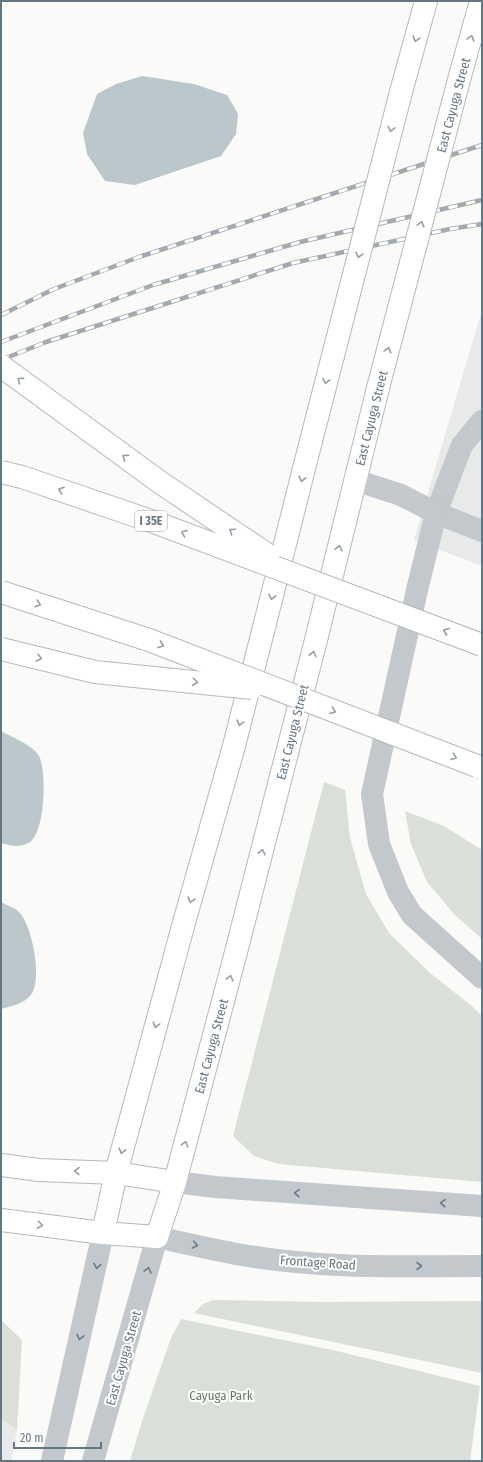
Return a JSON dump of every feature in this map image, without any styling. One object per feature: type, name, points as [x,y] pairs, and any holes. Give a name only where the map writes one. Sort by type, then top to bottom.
[{"type":"main road","points":[[103,1233],[116,1173],[185,918],[234,746],[311,441],[426,1]]},
{"type":"main road","name":"East Cayuga Street","points":[[157,1237],[175,1182],[237,949],[305,685],[378,388],[481,1]]},
{"type":"main road","points":[[1,366],[161,483],[299,576]]},
{"type":"main road","name":"I 35E","points":[[1,472],[22,477],[154,522],[482,645]]},
{"type":"main road","points":[[1,592],[149,640],[480,767]]},
{"type":"main road","points":[[1,649],[95,672],[283,692]]},
{"type":"main road","points":[[1,1165],[39,1170],[116,1173],[175,1182]]},
{"type":"main road","points":[[1,1220],[103,1233],[157,1237]]},
{"type":"street","points":[[482,421],[462,445],[436,513],[417,590],[372,794],[379,844],[398,892],[412,915],[482,978]]},
{"type":"street","points":[[355,480],[401,495],[436,513],[482,531]]},
{"type":"street","points":[[175,1182],[223,1187],[482,1206]]},
{"type":"street","points":[[52,1461],[103,1233]]},
{"type":"street","name":"Frontage Road","points":[[157,1237],[255,1257],[315,1263],[380,1266],[482,1266]]},
{"type":"street","name":"East Cayuga Street","points":[[93,1461],[157,1237]]},
{"type":"shaded area","points":[[142,76],[194,84],[227,95],[238,114],[236,134],[221,156],[135,185],[105,181],[87,154],[83,133],[97,94],[116,84]]},
{"type":"shaded area","points":[[482,310],[482,566],[414,540]]},
{"type":"shaded area","points":[[1,731],[22,742],[36,752],[42,764],[44,787],[42,814],[39,826],[35,836],[30,842],[20,846],[12,846],[1,843]]},
{"type":"shaded area","points":[[1,902],[18,911],[28,927],[34,952],[36,977],[31,995],[25,1001],[1,1009]]},
{"type":"shaded area","points":[[1,1419],[17,1430],[11,1461],[1,1461]]},
{"type":"green space","points":[[324,782],[345,790],[350,838],[366,894],[389,933],[430,973],[472,1006],[482,1016],[482,1182],[278,1164],[254,1156],[233,1136]]},
{"type":"green space","points":[[405,811],[444,826],[482,850],[482,939],[454,914],[427,882],[411,844]]},
{"type":"green space","points":[[213,1300],[322,1302],[482,1301],[482,1373],[194,1313],[203,1304]]},
{"type":"green space","name":"Cayuga Park","points":[[181,1319],[337,1351],[480,1386],[470,1461],[130,1461],[143,1418],[171,1338]]},
{"type":"green space","points":[[1,1320],[22,1340],[17,1430],[1,1419]]},
{"type":"railway","points":[[1,315],[54,289],[139,257],[482,145]]},
{"type":"railway","points":[[1,342],[153,285],[300,242],[482,200]]},
{"type":"railway","points":[[1,360],[46,342],[293,263],[450,229],[482,224]]}]
